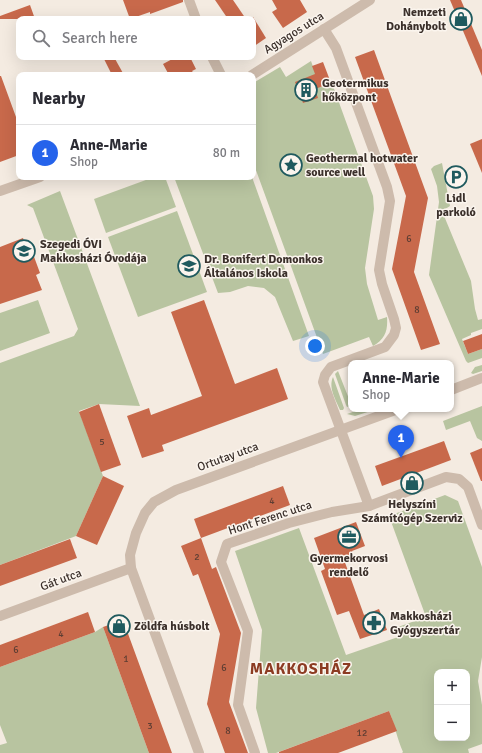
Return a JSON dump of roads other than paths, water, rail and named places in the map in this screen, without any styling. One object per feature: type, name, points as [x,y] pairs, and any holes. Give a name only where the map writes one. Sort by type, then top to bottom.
[{"type":"street","points":[[189,0],[195,16]]},
{"type":"street","name":"Agyagos utca","points":[[256,72],[370,0]]},
{"type":"street","points":[[324,30],[336,48],[387,187],[390,201],[379,270],[396,328],[394,335],[385,347],[350,360]]},
{"type":"street","points":[[213,60],[219,72]]},
{"type":"street","points":[[0,192],[32,180]]},
{"type":"street","points":[[348,361],[331,367],[325,374],[323,382],[370,506],[446,477],[459,479],[468,487],[482,525]]},
{"type":"street","points":[[454,389],[482,378]]},
{"type":"street","name":"Ortutay utca","points":[[199,753],[131,568],[130,555],[136,533],[146,513],[154,502],[176,490],[390,412]]},
{"type":"street","name":"Hont Ferenc utca","points":[[255,753],[238,705],[248,630],[221,562],[227,544],[289,523],[326,514],[370,506]]},
{"type":"street","name":"Gát utca","points":[[0,616],[131,568]]},
{"type":"place","name":"Nemzeti Dohánybolt","points":[[461,19]]},
{"type":"place","name":"Geotermikus hőközpont","points":[[306,90]]},
{"type":"place","name":"Geothermal hotwater source well","points":[[291,165]]},
{"type":"place","name":"Lidl parkoló","points":[[456,177]]},
{"type":"place","name":"Szegedi ÓVI Makkosházi Óvodája","points":[[24,251]]},
{"type":"place","name":"Dr. Bonifert Domonkos Általános Iskola","points":[[189,266]]},
{"type":"place","name":"Anne-Marie","points":[[401,458]]},
{"type":"place","name":"Helyszíni Számítógép Szerviz","points":[[412,483]]},
{"type":"place","name":"Gyermekorvosi rendelő","points":[[349,537]]},
{"type":"place","name":"Makkosházi Gyógyszertár","points":[[374,623]]},
{"type":"place","name":"Zöldfa húsbolt","points":[[119,626]]},
{"type":"district","name":"MAKKOSHÁZ","points":[[301,669]]}]
